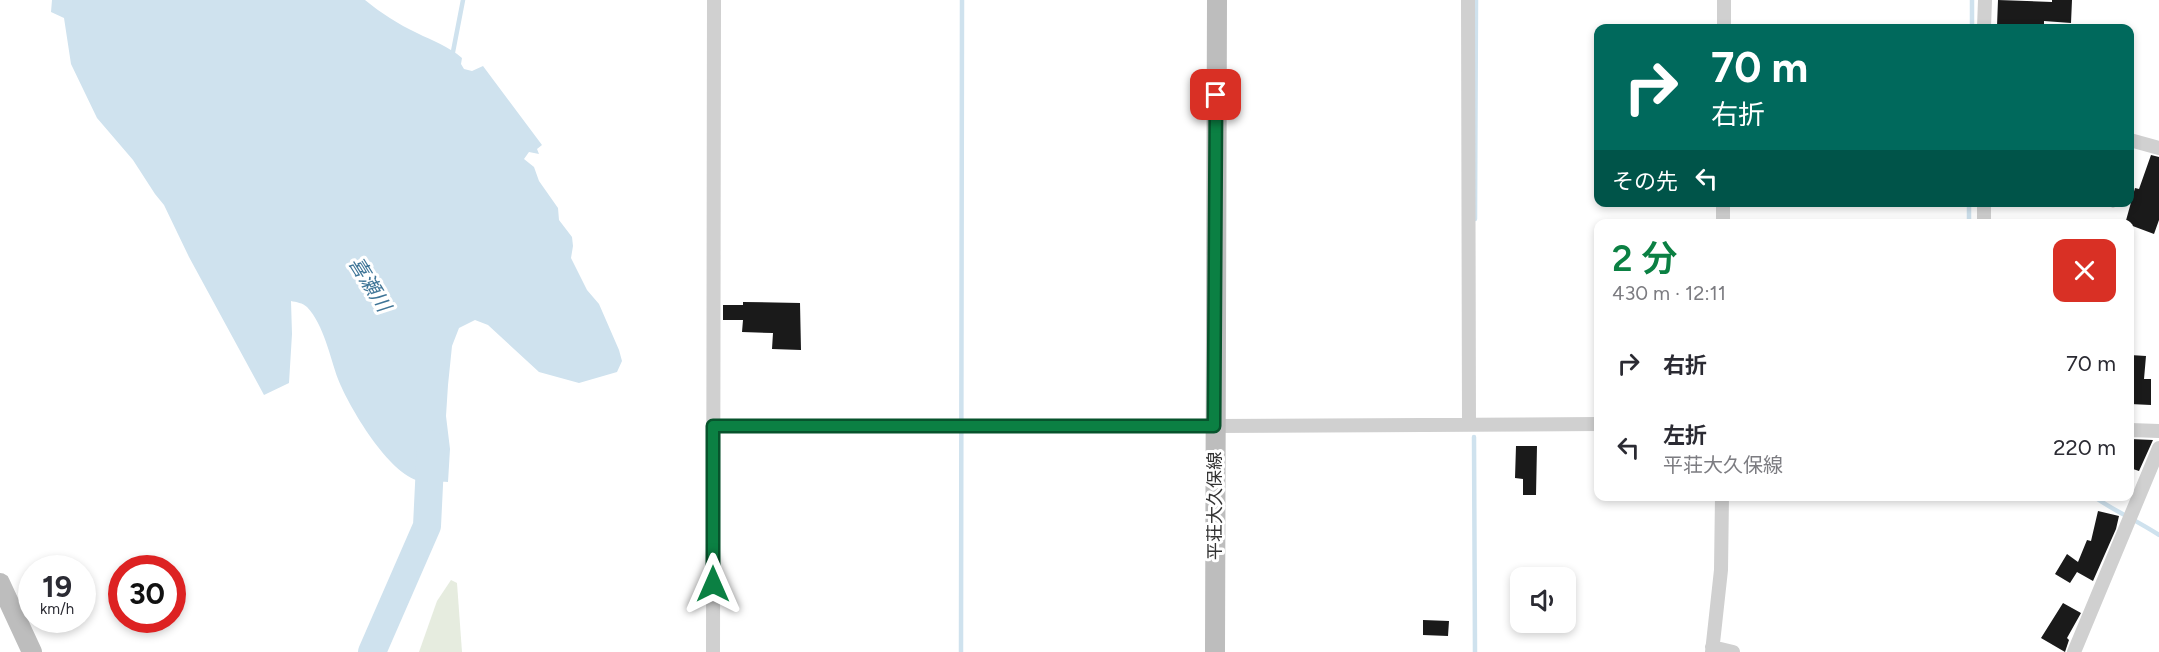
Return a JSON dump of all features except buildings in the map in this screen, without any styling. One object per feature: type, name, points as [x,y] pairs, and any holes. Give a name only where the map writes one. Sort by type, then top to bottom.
[{"type":"main road","name":"平荘大久保線","points":[[1215,652],[1216,0]]},
{"type":"main road","points":[[0,583],[33,652]]},
{"type":"street","points":[[713,652],[714,0]]},
{"type":"street","points":[[1468,0],[1469,425]]},
{"type":"street","points":[[1724,0],[1724,24]]},
{"type":"street","points":[[1984,24],[1985,0]]},
{"type":"street","points":[[2134,141],[2159,148]]},
{"type":"street","points":[[713,426],[1594,424]]},
{"type":"street","points":[[2134,430],[2159,430]]},
{"type":"street","points":[[2074,652],[2159,448]]},
{"type":"street","points":[[1722,501],[1721,570],[1712,650],[1733,652]]},
{"type":"shaded area","points":[[451,580],[457,583],[462,652],[419,652],[437,601]]},
{"type":"water","points":[[52,0],[365,0],[396,22],[457,54],[462,58],[461,64],[464,69],[472,71],[483,66],[542,145],[537,149],[539,154],[529,152],[524,159],[534,167],[539,181],[558,208],[559,220],[572,237],[571,258],[587,290],[599,304],[619,350],[622,361],[617,372],[579,383],[539,372],[488,325],[475,320],[459,328],[452,346],[448,385],[446,416],[450,449],[448,482],[423,482],[408,476],[383,453],[343,391],[318,323],[307,307],[301,304],[291,301],[292,334],[289,383],[264,395],[189,257],[164,205],[133,160],[97,118],[71,64],[64,18],[51,12]]},
{"type":"waterway","points":[[452,57],[463,0]]},
{"type":"waterway","points":[[961,652],[962,0]]},
{"type":"waterway","points":[[1475,219],[1476,0]]},
{"type":"waterway","points":[[1972,0],[1972,24]]},
{"type":"waterway","points":[[1969,207],[1969,219]]},
{"type":"waterway","points":[[1474,437],[1475,652]]},
{"type":"waterway","name":"喜瀬川","points":[[372,652],[427,526],[431,444]]},
{"type":"waterway","points":[[2101,501],[2159,535]]},
{"type":"route","points":[[713,584],[713,426],[1214,426],[1216,95]]}]
